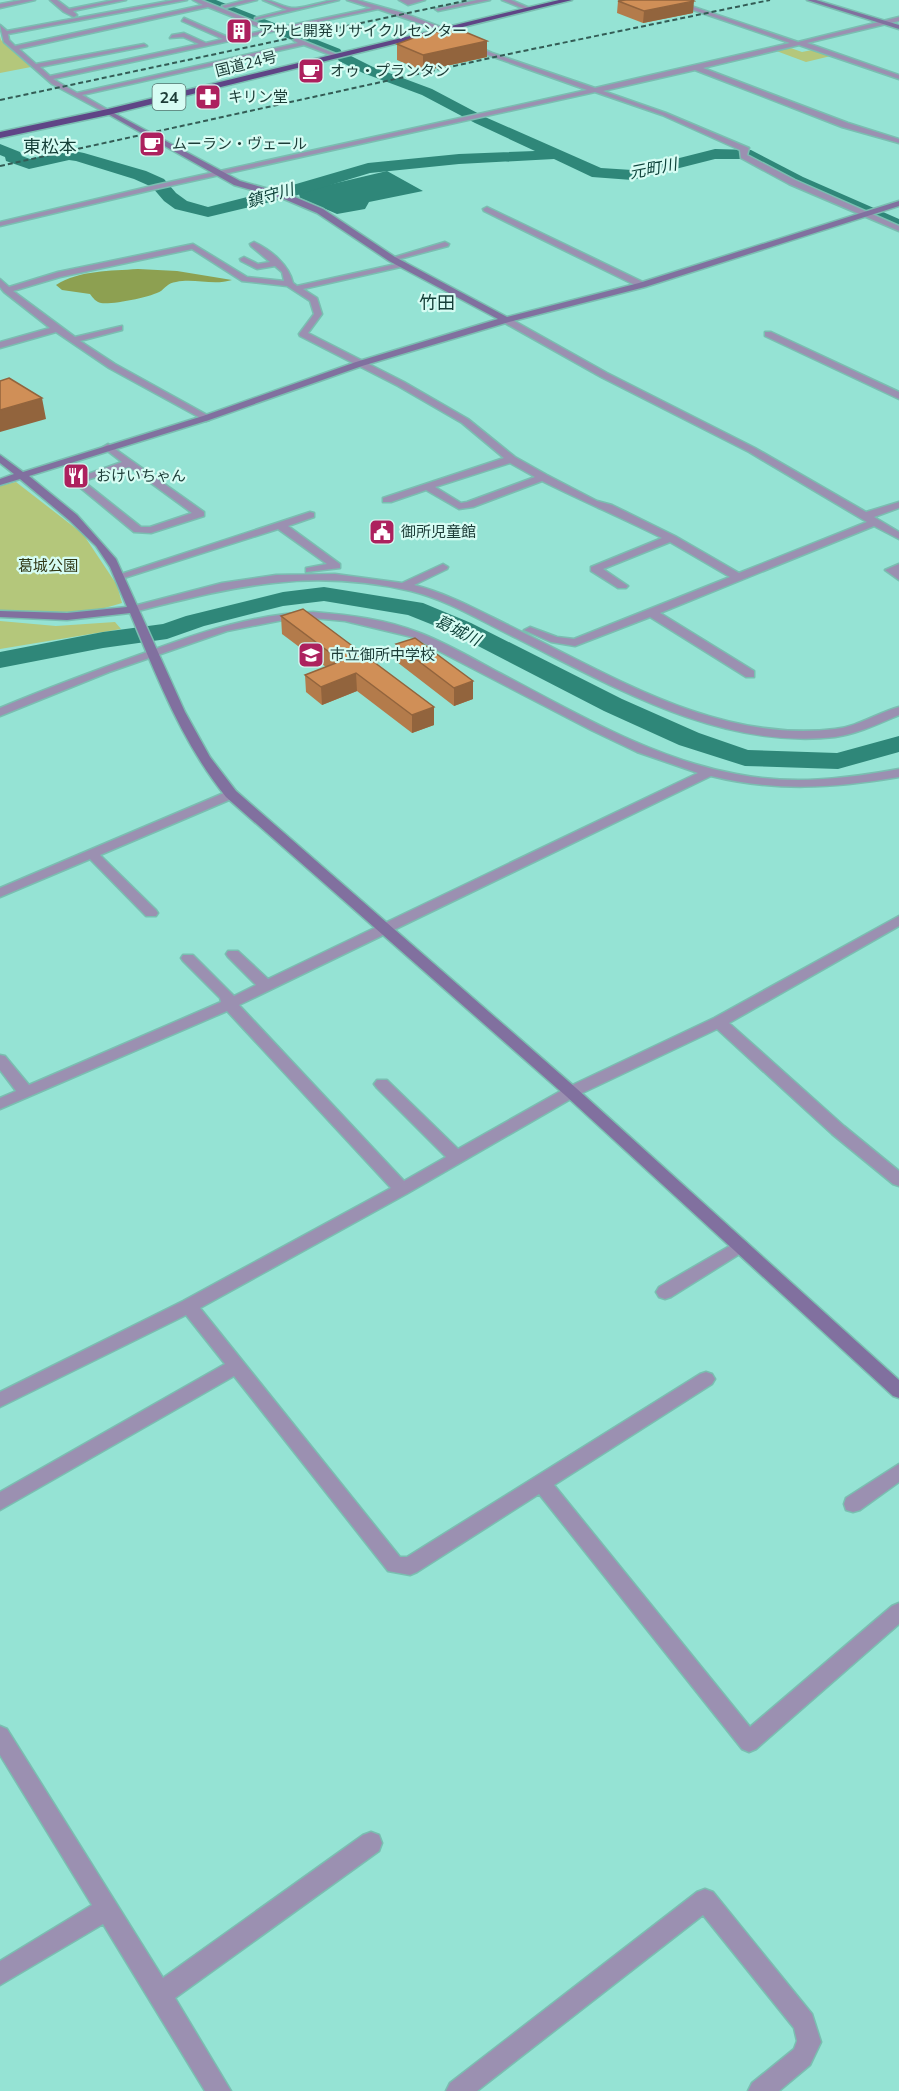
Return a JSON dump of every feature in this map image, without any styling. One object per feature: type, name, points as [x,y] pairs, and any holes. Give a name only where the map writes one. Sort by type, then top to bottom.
[{"type":"highway","name":"国道24号","points":[[0,135],[108,112],[568,0]]},
{"type":"street","points":[[0,6],[32,0]]},
{"type":"street","points":[[57,0],[66,10],[120,34]]},
{"type":"street","points":[[66,10],[123,0]]},
{"type":"street","points":[[184,0],[3,30],[4,37],[49,78],[75,95],[217,174],[237,183],[287,197],[320,211],[392,259],[604,375],[753,450],[899,536]]},
{"type":"street","points":[[196,0],[225,6],[280,28]]},
{"type":"street","points":[[225,6],[254,0]]},
{"type":"street","points":[[266,0],[292,10]]},
{"type":"street","points":[[257,19],[336,0]]},
{"type":"street","points":[[350,0],[444,30],[462,42],[490,54],[664,114],[745,153],[792,182],[899,229]]},
{"type":"street","points":[[402,0],[408,3],[422,0]]},
{"type":"street","points":[[438,9],[487,0]]},
{"type":"street","points":[[505,0],[529,9]]},
{"type":"street","points":[[667,0],[899,77]]},
{"type":"street","points":[[810,0],[899,27]]},
{"type":"street","points":[[15,48],[172,15],[210,3],[239,17],[338,56]]},
{"type":"street","points":[[151,6],[172,15]]},
{"type":"street","points":[[49,78],[378,8]]},
{"type":"street","points":[[228,19],[239,17]]},
{"type":"street","points":[[0,224],[156,187],[696,68],[899,19]]},
{"type":"street","points":[[184,20],[228,39]]},
{"type":"street","points":[[196,26],[207,23]]},
{"type":"street","points":[[41,32],[56,40]]},
{"type":"street","points":[[172,37],[184,35],[204,44]]},
{"type":"street","points":[[71,44],[110,36]]},
{"type":"street","points":[[128,38],[165,54]]},
{"type":"street","points":[[75,95],[306,43]]},
{"type":"street","points":[[36,66],[144,46]]},
{"type":"street","points":[[696,68],[845,124],[899,141]]},
{"type":"street","points":[[745,153],[767,158],[795,175],[878,210]]},
{"type":"street","points":[[0,482],[207,418],[359,364],[506,320],[642,285],[899,203]]},
{"type":"street","points":[[487,208],[642,285]]},
{"type":"street","points":[[254,244],[279,263],[286,271],[289,284]]},
{"type":"street","points":[[392,259],[445,244]]},
{"type":"street","points":[[7,290],[58,275],[193,246],[245,279],[289,284],[298,288],[314,300],[318,308],[318,314],[303,334],[401,384],[465,421],[511,459],[543,477],[593,503],[608,507],[671,538],[740,578]]},
{"type":"street","points":[[244,259],[257,267],[279,263]]},
{"type":"street","points":[[298,288],[402,264]]},
{"type":"street","points":[[0,282],[57,329],[112,366],[207,418]]},
{"type":"street","points":[[73,340],[119,328]]},
{"type":"street","points":[[0,345],[57,329]]},
{"type":"street","points":[[768,334],[899,396]]},
{"type":"street","points":[[108,447],[139,469],[200,514],[151,531],[138,530],[76,480],[130,463]]},
{"type":"street","points":[[0,458],[90,532],[120,576],[188,729],[215,777],[231,794],[571,1092],[899,1391]]},
{"type":"street","points":[[387,500],[511,459]]},
{"type":"street","points":[[427,486],[459,506],[469,505],[543,477]]},
{"type":"street","points":[[479,613],[555,640],[575,643],[740,578],[899,505]]},
{"type":"street","points":[[120,576],[310,515]]},
{"type":"street","points":[[274,578],[288,572],[336,566],[280,525]]},
{"type":"street","points":[[622,586],[595,569],[671,538]]},
{"type":"street","points":[[402,587],[443,567]]},
{"type":"street","points":[[899,567],[890,570],[899,577]]},
{"type":"street","points":[[0,614],[66,618],[135,614],[213,589],[274,578],[359,579],[434,594],[479,613],[633,691],[682,712],[732,727],[791,735],[835,733],[899,711]]},
{"type":"street","points":[[652,613],[750,674]]},
{"type":"street","points":[[0,712],[151,650],[221,628],[289,615],[346,616],[380,623],[416,635],[640,749],[707,773],[749,781],[814,785],[899,773]]},
{"type":"street","points":[[0,1104],[230,1004],[707,773]]},
{"type":"street","points":[[0,893],[231,794]]},
{"type":"street","points":[[92,854],[152,913]]},
{"type":"street","points":[[0,1400],[189,1306],[402,1189],[571,1092],[719,1022],[899,921]]},
{"type":"street","points":[[233,954],[266,986]]},
{"type":"street","points":[[188,958],[227,996],[230,1004],[402,1189]]},
{"type":"street","points":[[719,1022],[838,1130],[899,1180]]},
{"type":"street","points":[[0,1060],[26,1092]]},
{"type":"street","points":[[382,1084],[456,1157]]},
{"type":"street","points":[[665,1292],[740,1246]]},
{"type":"street","points":[[189,1306],[395,1565],[410,1566],[705,1379]]},
{"type":"street","points":[[0,1502],[237,1366]]},
{"type":"street","points":[[853,1504],[899,1472]]},
{"type":"street","points":[[540,1483],[748,1742],[899,1612]]},
{"type":"street","points":[[0,1736],[219,2091]]},
{"type":"street","points":[[159,1995],[371,1843]]},
{"type":"street","points":[[458,2091],[705,1900],[804,2022],[809,2042],[802,2057],[760,2091]]},
{"type":"street","points":[[0,1974],[107,1909]]},
{"type":"green space","points":[[0,36],[1,40],[31,67],[0,73]]},
{"type":"green space","points":[[785,46],[802,52],[817,49],[835,55],[806,62],[771,49]]},
{"type":"green space","name":"葛城公園","points":[[16,482],[83,534],[117,585],[122,603],[76,612],[0,610],[0,486]]},
{"type":"green space","points":[[0,621],[56,626],[115,622],[121,629],[0,649]]},
{"type":"shaded area","points":[[387,171],[423,191],[369,202],[365,209],[337,214],[300,198],[299,194],[311,189]]},
{"type":"shaded area","points":[[138,269],[177,271],[232,280],[176,282],[149,296],[106,303],[98,302],[90,294],[62,290],[56,285],[85,274]]},
{"type":"building","points":[[618,1],[694,1],[644,11]]},
{"type":"building","points":[[458,29],[487,41],[423,55],[397,44],[424,34]]},
{"type":"building","points":[[9,378],[42,398],[0,410],[0,381]]},
{"type":"building","points":[[303,609],[434,707],[412,715],[356,673],[321,687],[305,675],[341,661],[281,616]]},
{"type":"building","points":[[415,638],[473,681],[454,688],[396,644]]},
{"type":"waterway","name":"元町川","points":[[204,0],[335,52]]},
{"type":"waterway","name":"元町川","points":[[344,58],[368,70],[427,92],[480,120],[598,173],[632,175],[715,154],[751,155],[797,181],[899,225]]},
{"type":"waterway","name":"鎮守川","points":[[0,149],[14,155],[12,158],[29,164],[69,155],[78,156],[140,175],[158,183],[170,197],[181,205],[208,212],[285,193],[368,168],[459,159],[551,155]]},
{"type":"waterway","name":"葛城川","points":[[0,660],[103,640],[167,631],[195,621],[283,599],[324,594],[414,608],[462,628],[613,705],[689,739],[745,758],[838,761],[899,744]]},
{"type":"railway","points":[[0,100],[469,0]]},
{"type":"railway","points":[[0,166],[504,55],[770,0]]},
{"type":"place","name":"アサヒ開発リサイクルセンター","points":[[239,31]]},
{"type":"place","name":"オゥ・プランタン","points":[[311,71]]},
{"type":"place","name":"キリン堂","points":[[208,97]]},
{"type":"place","name":"ムーラン・ヴェール","points":[[152,144]]},
{"type":"place","name":"おけいちゃん","points":[[76,476]]},
{"type":"place","name":"御所児童館","points":[[382,532]]},
{"type":"place","name":"市立御所中学校","points":[[311,655]]},
{"type":"district","name":"東松本","points":[[50,147]]},
{"type":"district","name":"竹田","points":[[437,303]]}]
